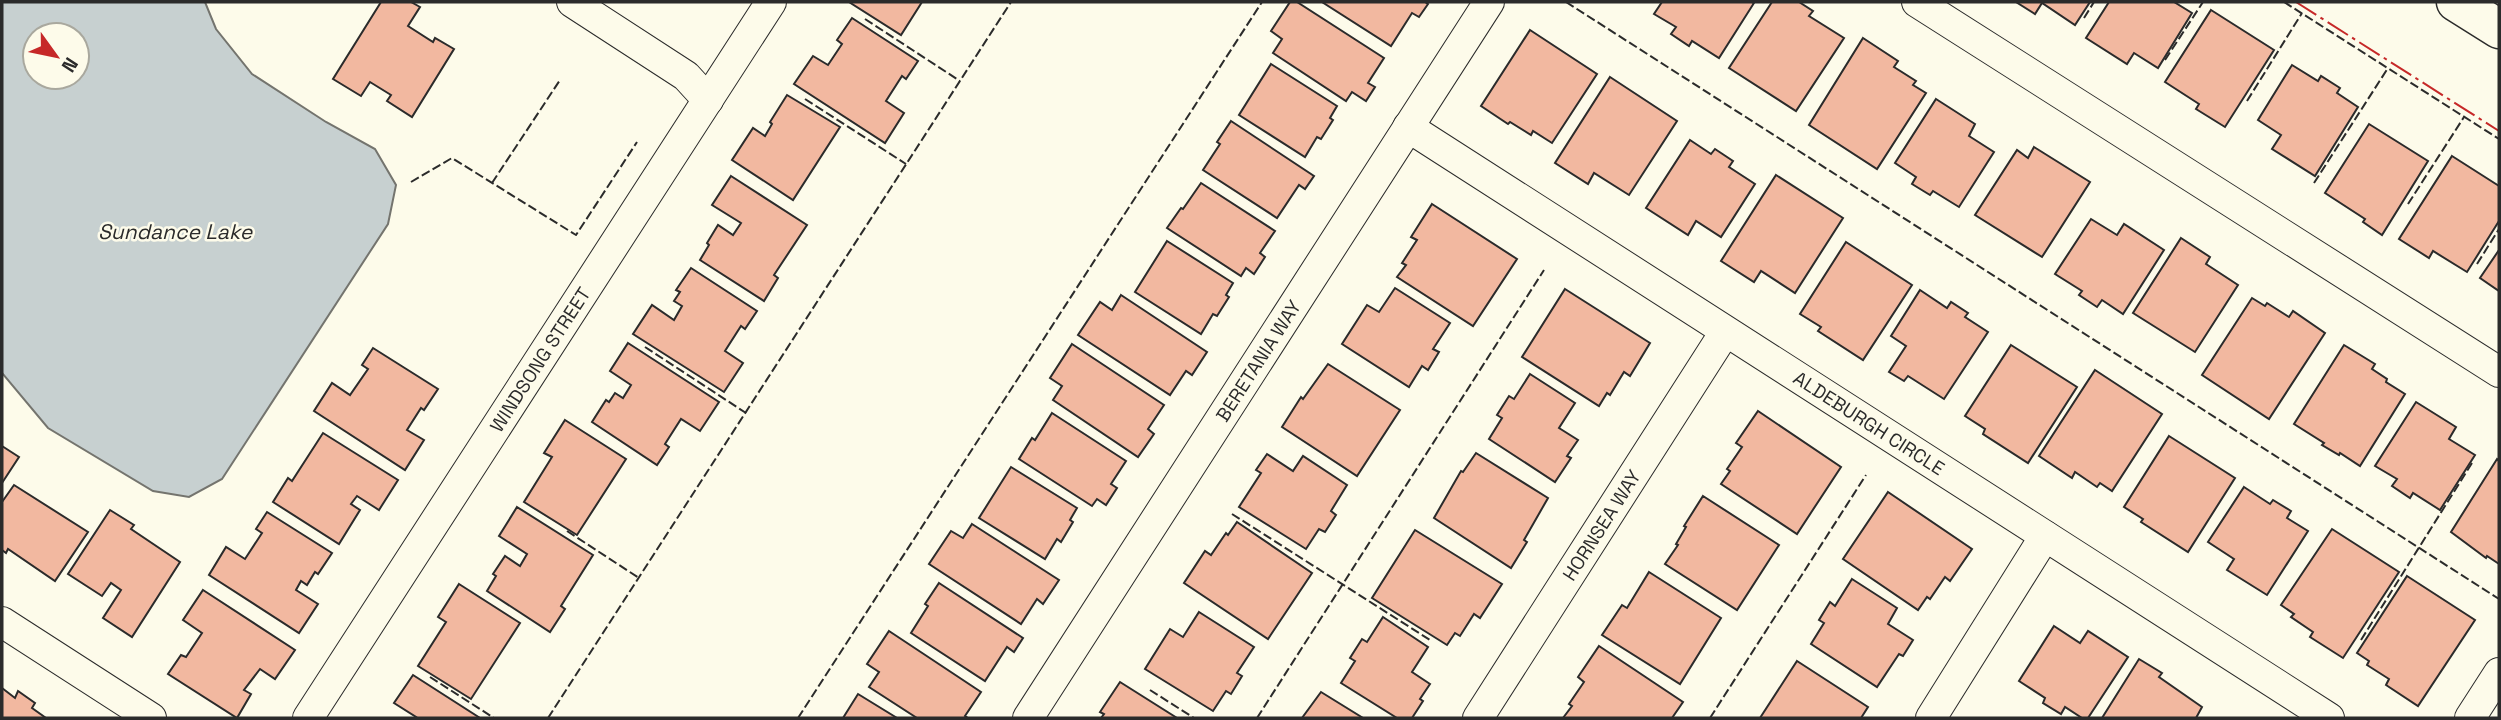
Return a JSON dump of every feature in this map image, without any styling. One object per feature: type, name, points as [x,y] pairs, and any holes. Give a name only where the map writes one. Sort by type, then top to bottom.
[{"type":"main road","points":[[2456,2],[2499,29]]},
{"type":"street","points":[[572,2],[687,76],[708,100]]},
{"type":"street","name":"WINDSONG STREET","points":[[308,718],[771,2]]},
{"type":"street","name":"BERETANIA WAY","points":[[1028,718],[1489,2]]},
{"type":"street","points":[[1917,2],[2499,372]]},
{"type":"street","name":"ALDEBURGH CIRCLE","points":[[1408,127],[2329,718]]},
{"type":"street","name":"HORNSEA WAY","points":[[1478,718],[1725,332]]},
{"type":"street","points":[[1931,718],[2045,536]]},
{"type":"street","points":[[2,621],[151,718]]},
{"type":"street","points":[[2470,718],[2499,673]]},
{"type":"water","name":"Sundance Lake","points":[[2,2],[205,2],[216,29],[252,74],[326,122],[375,149],[396,185],[388,224],[222,479],[189,497],[153,491],[48,428],[2,373]]},
{"type":"building","points":[[381,2],[411,2],[420,7],[408,26],[433,42],[435,38],[454,49],[412,117],[387,101],[391,95],[370,82],[361,96],[333,79]]},
{"type":"building","points":[[849,2],[922,2],[901,35]]},
{"type":"building","points":[[1290,2],[1297,2],[1384,58],[1368,83],[1375,87],[1366,101],[1352,92],[1346,101],[1273,53],[1282,39],[1271,31]]},
{"type":"building","points":[[1322,2],[1428,4],[1419,17],[1412,13],[1391,46]]},
{"type":"building","points":[[1662,2],[1754,3],[1719,58],[1692,41],[1689,46],[1671,34],[1676,27],[1654,14]]},
{"type":"building","points":[[1772,2],[1799,2],[1813,11],[1809,16],[1844,38],[1796,111],[1729,68]]},
{"type":"building","points":[[2016,2],[2090,2],[2075,25],[2042,3],[2035,14]]},
{"type":"building","points":[[2109,2],[2174,2],[2192,13],[2158,68],[2134,53],[2127,64],[2086,38]]},
{"type":"building","points":[[2211,10],[2274,50],[2225,127],[2196,109],[2199,104],[2165,82]]},
{"type":"building","points":[[852,18],[918,61],[906,79],[902,76],[886,101],[904,113],[885,143],[794,84],[813,56],[828,65],[842,44],[837,40]]},
{"type":"building","points":[[1530,30],[1597,74],[1552,143],[1533,131],[1531,135],[1510,122],[1508,124],[1481,106]]},
{"type":"building","points":[[1863,38],[1898,61],[1894,67],[1916,81],[1913,85],[1926,93],[1877,169],[1809,125]]},
{"type":"building","points":[[1271,64],[1337,106],[1330,118],[1333,120],[1321,139],[1317,137],[1305,157],[1239,115]]},
{"type":"building","points":[[2292,65],[2318,81],[2321,76],[2340,88],[2337,93],[2358,107],[2315,176],[2272,149],[2281,135],[2258,120]]},
{"type":"building","points":[[1610,77],[1677,121],[1629,195],[1594,173],[1588,184],[1555,163]]},
{"type":"building","points":[[787,95],[840,127],[793,200],[732,160],[753,128],[765,136],[772,124],[770,122]]},
{"type":"building","points":[[1936,99],[1975,124],[1969,136],[1994,152],[1959,207],[1933,191],[1930,195],[1912,184],[1916,177],[1895,163]]},
{"type":"building","points":[[1231,121],[1314,176],[1305,189],[1299,185],[1277,218],[1203,170]]},
{"type":"building","points":[[2369,124],[2428,161],[2382,235],[2363,222],[2365,219],[2325,193]]},
{"type":"building","points":[[1690,140],[1711,154],[1715,149],[1733,161],[1729,167],[1755,184],[1721,237],[1696,221],[1688,235],[1646,208]]},
{"type":"building","points":[[2034,147],[2090,182],[2042,257],[1975,215],[2017,150],[2028,158]]},
{"type":"building","points":[[2452,156],[2499,186],[2499,221],[2467,272],[2433,251],[2429,258],[2399,239]]},
{"type":"building","points":[[1776,175],[1843,218],[1795,293],[1761,271],[1754,282],[1721,261]]},
{"type":"building","points":[[731,176],[807,225],[774,275],[778,278],[764,301],[700,260],[718,225],[733,235],[741,223],[712,205]]},
{"type":"building","points":[[1201,183],[1275,231],[1260,253],[1265,257],[1254,274],[1246,268],[1241,276],[1167,228]]},
{"type":"building","points":[[1432,204],[1517,259],[1473,326],[1397,277],[1406,265],[1402,263],[1417,240],[1411,237]]},
{"type":"building","points":[[2091,219],[2117,235],[2124,224],[2164,250],[2123,314],[2102,300],[2097,307],[2079,295],[2082,291],[2055,274]]},
{"type":"building","points":[[2181,238],[2210,257],[2206,264],[2238,285],[2195,352],[2133,313]]},
{"type":"building","points":[[1167,241],[1233,283],[1226,295],[1229,297],[1217,316],[1213,314],[1201,334],[1135,292]]},
{"type":"building","points":[[1846,242],[1912,285],[1863,360],[1818,331],[1821,327],[1800,314]]},
{"type":"building","points":[[2499,250],[2499,291],[2480,278]]},
{"type":"building","points":[[691,268],[757,311],[745,329],[741,326],[725,351],[743,363],[724,392],[633,334],[652,305],[674,320],[682,306],[674,301],[680,292],[676,290]]},
{"type":"building","points":[[1395,288],[1450,323],[1433,349],[1439,352],[1428,370],[1422,366],[1409,387],[1342,344],[1367,305],[1379,312]]},
{"type":"building","points":[[1565,289],[1650,343],[1630,376],[1624,372],[1610,395],[1607,393],[1599,406],[1522,357]]},
{"type":"building","points":[[1920,290],[1947,308],[1951,302],[1968,313],[1965,317],[1988,332],[1944,399],[1908,376],[1904,381],[1889,372],[1906,346],[1891,336]]},
{"type":"building","points":[[1121,295],[1207,352],[1192,375],[1186,371],[1170,395],[1078,335],[1100,302],[1112,310]]},
{"type":"building","points":[[2252,298],[2265,306],[2267,303],[2289,317],[2293,311],[2325,333],[2269,419],[2202,375]]},
{"type":"building","points":[[628,343],[719,402],[700,431],[681,419],[665,444],[669,447],[657,465],[592,422],[606,400],[609,402],[615,393],[623,398],[631,385],[610,371]]},
{"type":"building","points":[[1072,344],[1164,405],[1148,429],[1154,434],[1138,457],[1053,400],[1062,386],[1050,378]]},
{"type":"building","points":[[2011,345],[2077,387],[2028,463],[1983,434],[1985,429],[1965,416]]},
{"type":"building","points":[[2344,345],[2375,364],[2372,369],[2405,394],[2360,466],[2322,445],[2324,443],[2294,424]]},
{"type":"building","points":[[373,348],[438,389],[424,410],[421,408],[407,430],[424,440],[405,470],[314,411],[332,383],[350,395],[368,369],[362,365]]},
{"type":"building","points":[[1328,364],[1400,410],[1357,476],[1282,427],[1301,397],[1303,399]]},
{"type":"building","points":[[2095,370],[2162,414],[2112,491],[2100,483],[2097,487],[2075,472],[2072,478],[2039,456]]},
{"type":"building","points":[[1530,374],[1575,403],[1559,428],[1578,440],[1567,456],[1571,458],[1555,482],[1489,439],[1502,418],[1497,415],[1509,396],[1514,399]]},
{"type":"building","points":[[2416,402],[2456,427],[2449,439],[2475,455],[2440,510],[2413,493],[2410,498],[2392,486],[2397,479],[2375,466]]},
{"type":"building","points":[[1758,411],[1841,467],[1797,534],[1721,484],[1730,471],[1727,469],[1742,447],[1736,443]]},
{"type":"building","points":[[1052,413],[1126,461],[1111,484],[1117,488],[1106,505],[1097,499],[1092,506],[1019,459]]},
{"type":"building","points":[[565,420],[626,459],[577,535],[524,502],[552,457],[544,453]]},
{"type":"building","points":[[323,433],[398,480],[379,510],[357,496],[351,504],[360,510],[339,544],[273,502],[288,478],[292,481]]},
{"type":"building","points":[[2169,436],[2235,478],[2188,552],[2141,522],[2143,519],[2124,507]]},
{"type":"building","points":[[2,446],[19,457],[2,483]]},
{"type":"building","points":[[1476,453],[1548,498],[1511,568],[1434,518],[1461,471],[1463,472]]},
{"type":"building","points":[[1267,454],[1293,471],[1303,456],[1347,485],[1331,511],[1336,515],[1325,532],[1319,529],[1306,549],[1239,507],[1261,473],[1256,470]]},
{"type":"building","points":[[2497,459],[2499,564],[2487,556],[2486,558],[2451,532]]},
{"type":"building","points":[[1011,467],[1077,508],[1070,520],[1073,522],[1061,542],[1057,539],[1045,559],[979,518]]},
{"type":"building","points":[[14,485],[88,532],[55,581],[8,549],[6,553],[2,550],[2,502]]},
{"type":"building","points":[[2244,487],[2270,504],[2273,500],[2291,511],[2287,518],[2308,531],[2267,595],[2227,570],[2234,559],[2208,542]]},
{"type":"building","points":[[1888,492],[1972,549],[1950,581],[1945,577],[1930,599],[1927,597],[1918,610],[1843,559]]},
{"type":"building","points":[[1703,496],[1779,545],[1737,610],[1665,564]]},
{"type":"building","points":[[517,507],[593,555],[561,606],[565,609],[550,632],[487,591],[496,576],[493,574],[505,556],[520,566],[527,554],[499,536]]},
{"type":"building","points":[[110,510],[134,525],[131,529],[180,562],[132,637],[103,618],[121,590],[111,583],[102,596],[68,574]]},
{"type":"building","points":[[267,512],[332,553],[318,574],[315,572],[307,585],[301,581],[296,590],[318,604],[299,633],[209,575],[226,547],[245,559],[262,533],[256,529]]},
{"type":"building","points":[[1237,522],[1312,573],[1268,639],[1184,583],[1205,551],[1211,555]]},
{"type":"building","points":[[972,524],[1059,580],[1043,604],[1037,599],[1021,624],[929,564],[951,531],[963,538]]},
{"type":"building","points":[[2332,529],[2399,572],[2343,658],[2310,637],[2313,632],[2291,617],[2294,614],[2281,605]]},
{"type":"building","points":[[1415,530],[1502,584],[1480,618],[1474,614],[1460,636],[1455,633],[1447,645],[1372,598]]},
{"type":"building","points":[[1649,572],[1721,618],[1680,684],[1602,635],[1622,605],[1627,608]]},
{"type":"building","points":[[2407,576],[2475,620],[2418,706],[2386,685],[2389,679],[2367,665],[2369,661],[2357,653]]},
{"type":"building","points":[[1852,579],[1897,608],[1888,624],[1913,640],[1903,656],[1899,654],[1877,687],[1811,644],[1824,623],[1819,620],[1830,602],[1835,606]]},
{"type":"building","points":[[939,583],[1023,638],[1014,652],[1007,647],[985,681],[911,633]]},
{"type":"building","points":[[459,584],[520,623],[471,699],[418,666],[446,622],[438,617]]},
{"type":"building","points":[[203,590],[295,650],[275,679],[260,669],[244,690],[251,694],[237,718],[168,674],[181,655],[186,657],[202,633],[183,620]]},
{"type":"building","points":[[1199,612],[1254,647],[1237,673],[1242,676],[1231,694],[1226,691],[1213,711],[1145,669],[1170,629],[1183,637]]},
{"type":"building","points":[[1383,617],[1428,647],[1412,672],[1430,684],[1412,718],[1397,718],[1341,683],[1355,661],[1350,658],[1362,639],[1367,642]]},
{"type":"building","points":[[2054,626],[2080,643],[2088,631],[2128,657],[2088,718],[2082,718],[2065,707],[2061,714],[2043,703],[2045,698],[2019,681]]},
{"type":"building","points":[[889,631],[981,692],[965,716],[968,718],[917,718],[869,687],[879,672],[867,664]]},
{"type":"building","points":[[1599,646],[1683,702],[1672,718],[1563,718],[1584,682],[1578,677]]},
{"type":"building","points":[[2139,659],[2162,673],[2159,677],[2202,707],[2196,718],[2102,718]]},
{"type":"building","points":[[1797,661],[1868,707],[1861,718],[1760,718]]},
{"type":"building","points":[[413,675],[480,718],[415,718],[394,703]]},
{"type":"building","points":[[1120,682],[1177,718],[1101,718],[1104,714],[1100,712]]},
{"type":"building","points":[[2,688],[15,698],[18,691],[35,703],[32,708],[46,718],[2,718]]},
{"type":"building","points":[[1321,692],[1363,718],[1302,718]]},
{"type":"building","points":[[858,694],[897,718],[843,718]]},
{"type":"fence","points":[[548,718],[1011,2]]},
{"type":"fence","points":[[798,718],[1262,2]]},
{"type":"fence","points":[[1566,2],[2499,599]]},
{"type":"fence","points":[[2084,18],[2094,2]]},
{"type":"fence","points":[[2165,60],[2203,2]]},
{"type":"fence","points":[[2284,2],[2499,139]]},
{"type":"fence","points":[[2247,101],[2302,13]]},
{"type":"fence","points":[[865,19],[960,81]]},
{"type":"fence","points":[[2314,183],[2388,68]]},
{"type":"fence","points":[[492,183],[560,80]]},
{"type":"fence","points":[[805,99],[906,164]]},
{"type":"fence","points":[[2408,204],[2464,117]]},
{"type":"fence","points":[[411,182],[452,158],[576,235],[637,142]]},
{"type":"fence","points":[[2477,264],[2499,229]]},
{"type":"fence","points":[[1257,718],[1544,270]]},
{"type":"fence","points":[[645,347],[746,413]]},
{"type":"fence","points":[[2361,640],[2472,463]]},
{"type":"fence","points":[[1710,718],[1866,475]]},
{"type":"fence","points":[[1232,514],[1430,640]]},
{"type":"fence","points":[[567,531],[639,578]]},
{"type":"fence","points":[[430,677],[494,718]]},
{"type":"fence","points":[[1150,690],[1194,718]]},
{"type":"power","points":[[2296,2],[2499,131]]}]
